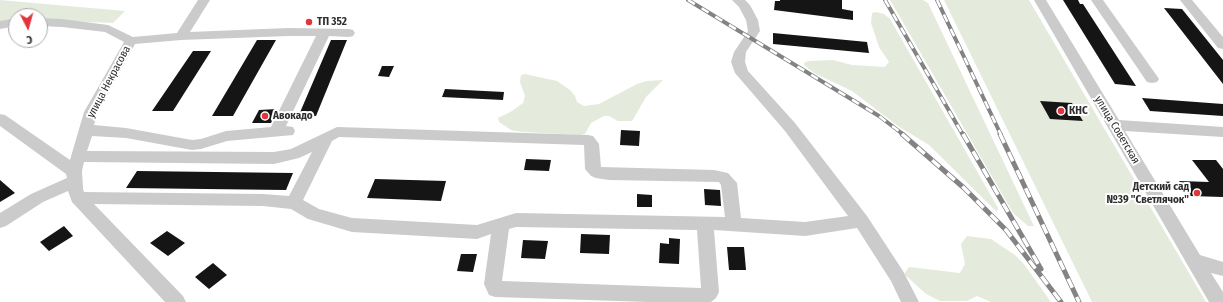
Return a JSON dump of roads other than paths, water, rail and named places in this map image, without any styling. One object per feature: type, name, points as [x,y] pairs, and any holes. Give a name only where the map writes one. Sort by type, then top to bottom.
[{"type":"street","points":[[181,36],[204,0]]},
{"type":"street","points":[[738,0],[744,5],[752,20],[754,32],[740,52],[738,62],[742,73],[790,126],[861,221],[897,276],[910,302]]},
{"type":"street","name":"улица Советская","points":[[1040,0],[1219,302]]},
{"type":"street","points":[[1097,0],[1152,79]]},
{"type":"street","points":[[1186,0],[1223,45]]},
{"type":"street","points":[[48,22],[108,29],[131,41]]},
{"type":"street","name":"улица Некрасова","points":[[74,176],[91,112],[131,41],[181,36],[288,32],[349,33]]},
{"type":"street","points":[[86,130],[126,133],[192,145],[201,144],[226,136],[282,132],[324,32]]},
{"type":"street","points":[[0,119],[74,176],[78,198],[177,302]]},
{"type":"street","points":[[1114,125],[1223,132]]},
{"type":"street","points":[[80,156],[274,158],[294,154],[337,132],[347,131],[588,140],[592,144],[594,169],[596,172],[609,174],[714,176],[723,178],[729,184],[734,224]]},
{"type":"street","points":[[294,203],[326,138]]},
{"type":"street","points":[[0,221],[74,176]]},
{"type":"street","points":[[78,198],[263,200],[294,203],[314,214],[352,225],[477,232],[516,220],[705,223],[805,229],[861,221]]},
{"type":"street","points":[[500,225],[493,284],[495,289],[607,297],[706,296],[710,292],[705,223]]},
{"type":"street","points":[[1194,260],[1223,269]]},
{"type":"railway","points":[[688,0],[879,116],[904,135]]},
{"type":"railway","points":[[885,0],[963,135]]},
{"type":"railway","points":[[937,0],[1001,135]]},
{"type":"railway","points":[[902,134],[964,188],[1006,230],[1061,302]]},
{"type":"railway","points":[[963,134],[1041,269]]},
{"type":"railway","points":[[1000,134],[1079,302]]},
{"type":"place","name":"ТП 352","points":[[309,22]]},
{"type":"place","name":"КНС","points":[[1061,111]]},
{"type":"place","name":"Авокадо","points":[[265,116]]},
{"type":"place","name":"Детский сад №39 \"Светлячок\"","points":[[1197,193]]}]
